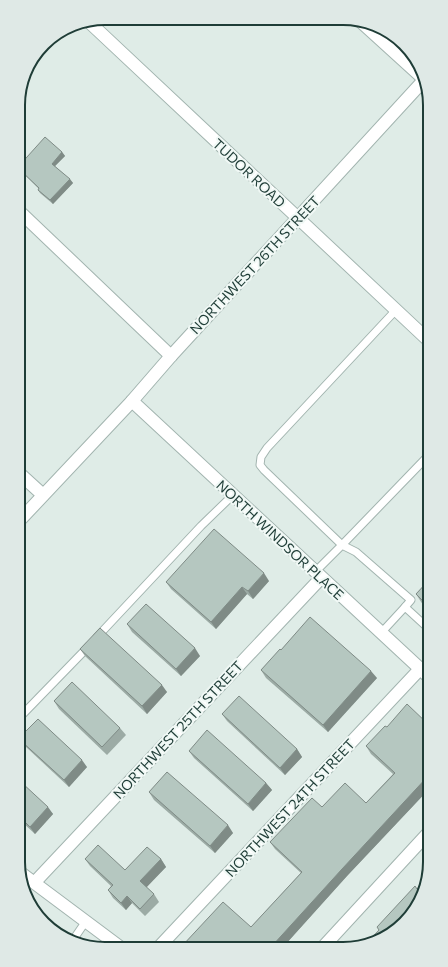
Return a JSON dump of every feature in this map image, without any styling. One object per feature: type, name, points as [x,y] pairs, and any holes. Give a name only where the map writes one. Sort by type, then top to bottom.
[{"type":"street","name":"TUDOR ROAD","points":[[93,26],[423,335]]},
{"type":"street","points":[[370,30],[416,72]]},
{"type":"street","name":"NORTHWEST 26TH STREET","points":[[25,515],[132,401],[171,356],[420,85]]},
{"type":"street","points":[[25,217],[171,356]]},
{"type":"street","name":"NORTH WINDSOR PLACE","points":[[132,401],[423,671]]},
{"type":"street","points":[[25,479],[43,495]]},
{"type":"street","name":"NORTHWEST 25TH STREET","points":[[35,882],[318,575]]},
{"type":"street","name":"NORTHWEST 24TH STREET","points":[[164,942],[423,675]]},
{"type":"street","points":[[328,942],[423,838]]},
{"type":"street","points":[[27,877],[113,942]]},
{"type":"lane","points":[[381,633],[414,598],[356,552],[342,545],[260,465],[261,457],[266,448],[396,310]]},
{"type":"lane","points":[[318,575],[342,545],[423,461]]},
{"type":"lane","points":[[25,712],[232,495]]},
{"type":"lane","points":[[405,607],[423,624]]},
{"type":"lane","points":[[75,937],[86,922]]},
{"type":"building","points":[[45,137],[62,152],[52,164],[70,179],[50,200],[38,190],[39,188],[25,175],[25,159]]},
{"type":"building","points":[[214,529],[264,573],[248,591],[242,587],[211,622],[166,582]]},
{"type":"building","points":[[423,586],[423,601],[416,594]]},
{"type":"building","points":[[146,604],[195,648],[176,669],[127,624]]},
{"type":"building","points":[[310,617],[371,671],[323,725],[261,670]]},
{"type":"building","points":[[100,628],[162,685],[142,706],[80,649]]},
{"type":"building","points":[[72,682],[120,728],[102,747],[54,701]]},
{"type":"building","points":[[239,696],[297,749],[280,768],[222,714]]},
{"type":"building","points":[[407,704],[423,719],[423,781],[276,942],[186,942],[223,902],[251,927],[302,872],[270,842],[312,798],[322,807],[345,783],[366,803],[395,773],[366,746],[385,726],[387,727]]},
{"type":"building","points":[[38,719],[82,760],[64,780],[25,745],[25,732]]},
{"type":"building","points":[[207,730],[266,783],[248,804],[189,751]]},
{"type":"building","points":[[167,772],[228,825],[210,846],[149,792]]},
{"type":"building","points":[[25,786],[48,807],[30,827],[25,822]]},
{"type":"building","points":[[98,845],[125,870],[147,847],[161,859],[140,881],[154,894],[140,909],[127,896],[121,903],[108,890],[113,885],[85,859]]},
{"type":"building","points":[[415,886],[417,889],[419,887],[410,907],[403,915],[388,929],[373,936],[379,930],[377,927]]}]
